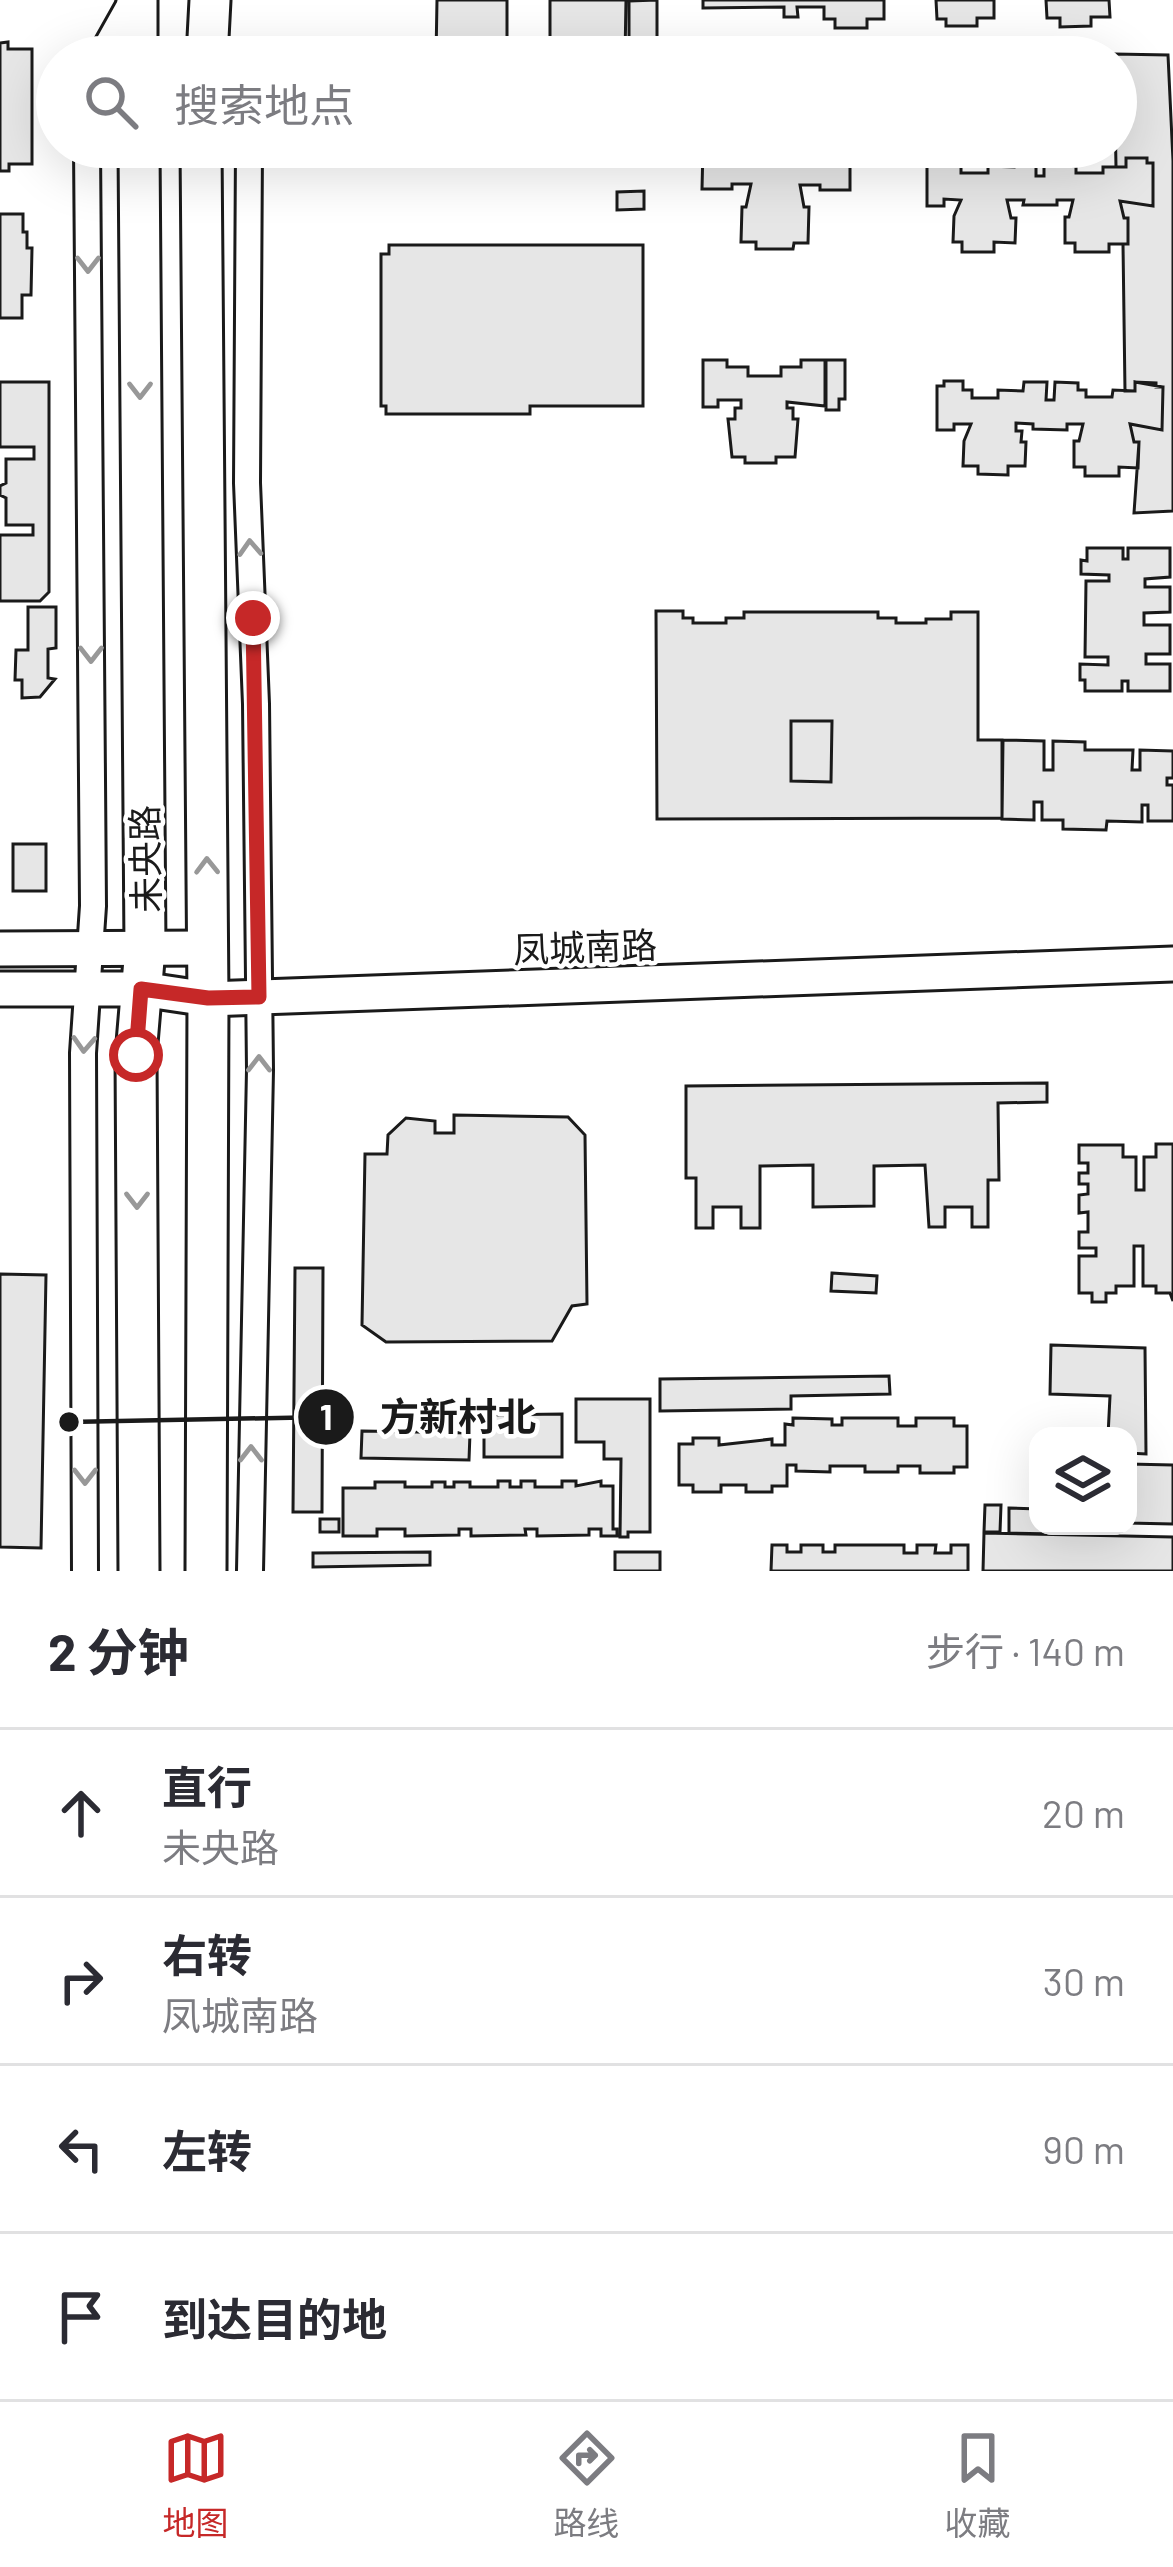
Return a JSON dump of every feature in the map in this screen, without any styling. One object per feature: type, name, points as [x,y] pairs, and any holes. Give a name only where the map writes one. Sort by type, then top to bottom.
[{"type":"main road","points":[[134,0],[136,36]]},
{"type":"main road","name":"未央路","points":[[139,168],[145,947],[136,1055],[139,1571]]},
{"type":"main road","name":"未央路","points":[[201,168],[208,947],[206,1571]]},
{"type":"street","points":[[113,36],[134,0]]},
{"type":"street","points":[[85,1571],[83,1053],[93,883],[87,168]]},
{"type":"street","points":[[249,168],[247,483],[256,704],[259,997],[250,1571]]},
{"type":"street","points":[[0,949],[208,947]]},
{"type":"street","name":"凤城南路","points":[[0,989],[141,989],[208,998],[259,997],[1173,964]]},
{"type":"building","points":[[437,0],[507,0],[507,36],[436,36]]},
{"type":"building","points":[[550,0],[626,0],[625,36],[550,36]]},
{"type":"building","points":[[657,0],[657,36],[629,36],[629,1]]},
{"type":"building","points":[[703,0],[884,0],[884,19],[867,19],[867,28],[835,28],[835,19],[824,19],[824,7],[797,7],[798,17],[784,17],[784,7],[703,8]]},
{"type":"building","points":[[936,0],[994,0],[994,18],[977,18],[977,26],[946,26],[946,19],[937,19]]},
{"type":"building","points":[[1046,0],[1109,0],[1110,17],[1091,17],[1091,26],[1060,27],[1060,18],[1047,18]]},
{"type":"building","points":[[8,42],[8,49],[32,49],[32,164],[9,164],[9,171],[0,171],[0,43]]},
{"type":"building","points":[[1137,54],[1168,55],[1173,161],[1173,511],[1134,513],[1139,442],[1134,442],[1130,424],[1162,430],[1163,387],[1135,382],[1135,391],[1125,391],[1123,244],[1128,244],[1128,218],[1124,218],[1120,201],[1153,206],[1153,163],[1147,163],[1147,158],[1137,158]]},
{"type":"building","points":[[1137,158],[1153,163],[1153,206],[1120,201],[1124,218],[1128,218],[1128,244],[1109,244],[1109,252],[1075,252],[1075,243],[1065,243],[1065,217],[1069,217],[1073,200],[1023,205],[1024,200],[1007,200],[1011,218],[1016,218],[1015,243],[994,242],[994,252],[962,252],[962,242],[953,242],[954,216],[961,200],[944,199],[944,206],[927,206],[927,168],[988,173],[988,168],[1036,168],[1036,176],[1044,176],[1044,168],[1103,173],[1103,168],[1137,168]]},
{"type":"building","points":[[702,168],[850,168],[850,190],[800,185],[804,207],[809,207],[808,243],[794,243],[793,249],[756,249],[756,242],[741,242],[742,207],[746,207],[751,184],[702,189]]},
{"type":"building","points":[[644,191],[644,209],[617,210],[617,192]]},
{"type":"building","points":[[0,214],[23,214],[27,248],[32,248],[31,295],[22,295],[22,318],[0,318]]},
{"type":"building","points":[[389,245],[643,245],[643,406],[530,406],[530,414],[386,414],[386,406],[381,406],[381,254],[389,254]]},
{"type":"building","points":[[703,360],[727,360],[727,367],[748,367],[748,376],[781,376],[781,367],[801,367],[801,360],[825,360],[825,406],[787,402],[787,408],[793,408],[793,419],[798,419],[795,457],[776,457],[776,463],[745,463],[745,457],[732,457],[728,419],[735,419],[741,400],[718,400],[718,407],[703,407]]},
{"type":"building","points":[[826,360],[845,360],[845,399],[839,399],[839,410],[826,410]]},
{"type":"building","points":[[944,381],[963,381],[963,390],[972,390],[972,398],[998,398],[998,390],[1023,391],[1024,382],[1047,382],[1046,400],[1054,400],[1055,382],[1078,383],[1086,397],[1112,397],[1113,390],[1135,391],[1135,382],[1156,383],[1163,387],[1162,430],[1130,424],[1134,442],[1139,442],[1138,468],[1119,467],[1119,476],[1085,476],[1085,467],[1074,467],[1074,441],[1079,441],[1083,424],[1067,424],[1067,430],[1033,429],[1033,424],[1016,423],[1016,431],[1022,431],[1021,442],[1026,442],[1025,466],[1008,466],[1008,475],[978,474],[978,466],[963,466],[964,441],[971,424],[937,430],[937,386],[944,386]]},
{"type":"building","points":[[0,382],[49,382],[49,592],[40,601],[0,601],[0,535],[33,535],[33,525],[6,525],[6,498],[0,495],[0,486],[6,483],[6,459],[34,459],[34,447],[0,447]]},
{"type":"building","points":[[1087,548],[1123,548],[1123,559],[1128,559],[1128,548],[1170,548],[1170,577],[1145,579],[1145,587],[1170,587],[1170,612],[1144,613],[1144,625],[1170,625],[1170,654],[1146,654],[1146,664],[1170,664],[1170,691],[1128,691],[1128,681],[1122,681],[1122,691],[1085,691],[1080,664],[1108,665],[1108,657],[1085,657],[1086,581],[1109,581],[1109,575],[1081,574]]},
{"type":"building","points":[[28,607],[56,607],[56,648],[48,649],[48,678],[55,679],[40,697],[22,698],[22,680],[15,680],[16,650],[28,650]]},
{"type":"building","points":[[656,611],[683,611],[683,618],[693,618],[693,623],[726,623],[726,618],[744,618],[744,612],[878,612],[878,618],[896,618],[896,623],[926,623],[926,619],[951,619],[951,612],[978,612],[978,740],[1002,740],[1002,818],[657,819]],"holes":[[[791,721],[832,721],[831,782],[791,781]]]},
{"type":"building","points":[[791,721],[832,721],[831,782],[791,781]]},
{"type":"building","points":[[1003,740],[1044,741],[1044,770],[1053,770],[1053,741],[1085,742],[1085,750],[1133,750],[1132,770],[1140,770],[1140,750],[1173,751],[1173,778],[1167,778],[1167,785],[1173,785],[1173,821],[1148,821],[1148,805],[1142,805],[1142,822],[1107,821],[1106,830],[1063,829],[1063,820],[1042,820],[1042,802],[1034,802],[1034,820],[1002,819]]},
{"type":"building","points":[[13,844],[46,844],[46,891],[13,891]]},
{"type":"building","points":[[1047,1083],[1047,1102],[998,1103],[999,1180],[988,1180],[988,1227],[972,1227],[972,1207],[945,1207],[945,1227],[929,1227],[925,1165],[874,1166],[874,1206],[813,1207],[813,1165],[760,1166],[760,1228],[741,1228],[741,1207],[713,1207],[713,1228],[696,1228],[696,1178],[686,1178],[686,1086]]},
{"type":"building","points":[[454,1115],[568,1117],[585,1135],[587,1304],[572,1306],[552,1341],[386,1342],[362,1325],[365,1154],[387,1154],[388,1135],[406,1118],[435,1121],[435,1133],[454,1133]]},
{"type":"building","points":[[1156,1144],[1173,1144],[1173,1301],[1170,1293],[1156,1293],[1156,1286],[1143,1286],[1143,1246],[1134,1246],[1134,1286],[1116,1286],[1116,1293],[1106,1293],[1106,1302],[1092,1302],[1092,1293],[1079,1293],[1079,1256],[1096,1256],[1096,1248],[1079,1248],[1079,1232],[1088,1232],[1088,1212],[1079,1213],[1079,1195],[1088,1194],[1088,1184],[1079,1184],[1079,1173],[1088,1173],[1088,1163],[1079,1163],[1079,1145],[1123,1145],[1123,1157],[1136,1157],[1136,1190],[1144,1190],[1144,1157],[1156,1157]]},
{"type":"building","points":[[295,1268],[323,1268],[322,1512],[293,1512]]},
{"type":"building","points":[[832,1273],[877,1276],[876,1293],[831,1291]]},
{"type":"building","points":[[0,1274],[46,1275],[41,1548],[0,1547]]},
{"type":"building","points":[[1051,1345],[1145,1348],[1146,1454],[1137,1454],[1137,1427],[1108,1427],[1110,1396],[1050,1394]]},
{"type":"building","points":[[889,1376],[890,1394],[791,1396],[791,1409],[660,1411],[660,1379]]},
{"type":"building","points":[[576,1399],[650,1399],[650,1532],[628,1532],[628,1537],[620,1537],[621,1459],[604,1459],[604,1442],[576,1442]]},
{"type":"building","points":[[562,1414],[562,1457],[484,1457],[484,1415]]},
{"type":"building","points":[[793,1418],[832,1419],[832,1425],[842,1425],[842,1418],[898,1418],[898,1426],[916,1426],[916,1418],[954,1418],[954,1426],[967,1426],[967,1467],[954,1467],[954,1473],[920,1473],[920,1466],[865,1472],[865,1466],[830,1466],[830,1472],[796,1471],[796,1465],[787,1465],[787,1486],[772,1486],[772,1492],[721,1485],[721,1492],[693,1492],[693,1485],[679,1485],[679,1444],[693,1444],[693,1438],[719,1438],[719,1445],[772,1439],[772,1445],[785,1445],[785,1424],[793,1425]]},
{"type":"building","points":[[362,1431],[470,1433],[469,1460],[361,1458]]},
{"type":"building","points":[[1137,1464],[1173,1465],[1173,1524],[1137,1523]]},
{"type":"building","points":[[498,1481],[510,1481],[510,1487],[521,1487],[521,1481],[535,1481],[535,1487],[562,1487],[562,1481],[576,1481],[576,1486],[601,1481],[601,1486],[613,1486],[617,1536],[601,1536],[601,1529],[589,1529],[589,1535],[537,1536],[537,1529],[525,1529],[526,1535],[471,1536],[471,1529],[459,1529],[459,1535],[405,1536],[405,1529],[377,1529],[377,1536],[343,1536],[343,1488],[375,1488],[375,1482],[432,1487],[432,1482],[445,1482],[445,1487],[454,1487],[454,1482],[470,1482],[470,1487],[498,1487]]},
{"type":"building","points":[[985,1505],[1001,1505],[1000,1532],[984,1532]]},
{"type":"building","points":[[1009,1508],[1029,1509],[1029,1533],[1009,1533]]},
{"type":"building","points":[[320,1519],[339,1519],[339,1532],[320,1532]]},
{"type":"building","points":[[984,1533],[1173,1537],[1173,1571],[983,1571]]},
{"type":"building","points":[[772,1545],[801,1552],[801,1545],[823,1545],[823,1552],[835,1552],[835,1545],[904,1545],[904,1553],[917,1553],[917,1545],[936,1545],[935,1553],[951,1553],[951,1545],[968,1545],[968,1571],[771,1571]]},
{"type":"building","points":[[430,1552],[430,1565],[313,1567],[313,1553]]},
{"type":"building","points":[[615,1552],[660,1552],[660,1571],[615,1571]]},
{"type":"place","name":"方新村北","points":[[69,1422]]},
{"type":"route","points":[[136,1055],[141,989],[208,998],[259,997],[253,618]]}]
